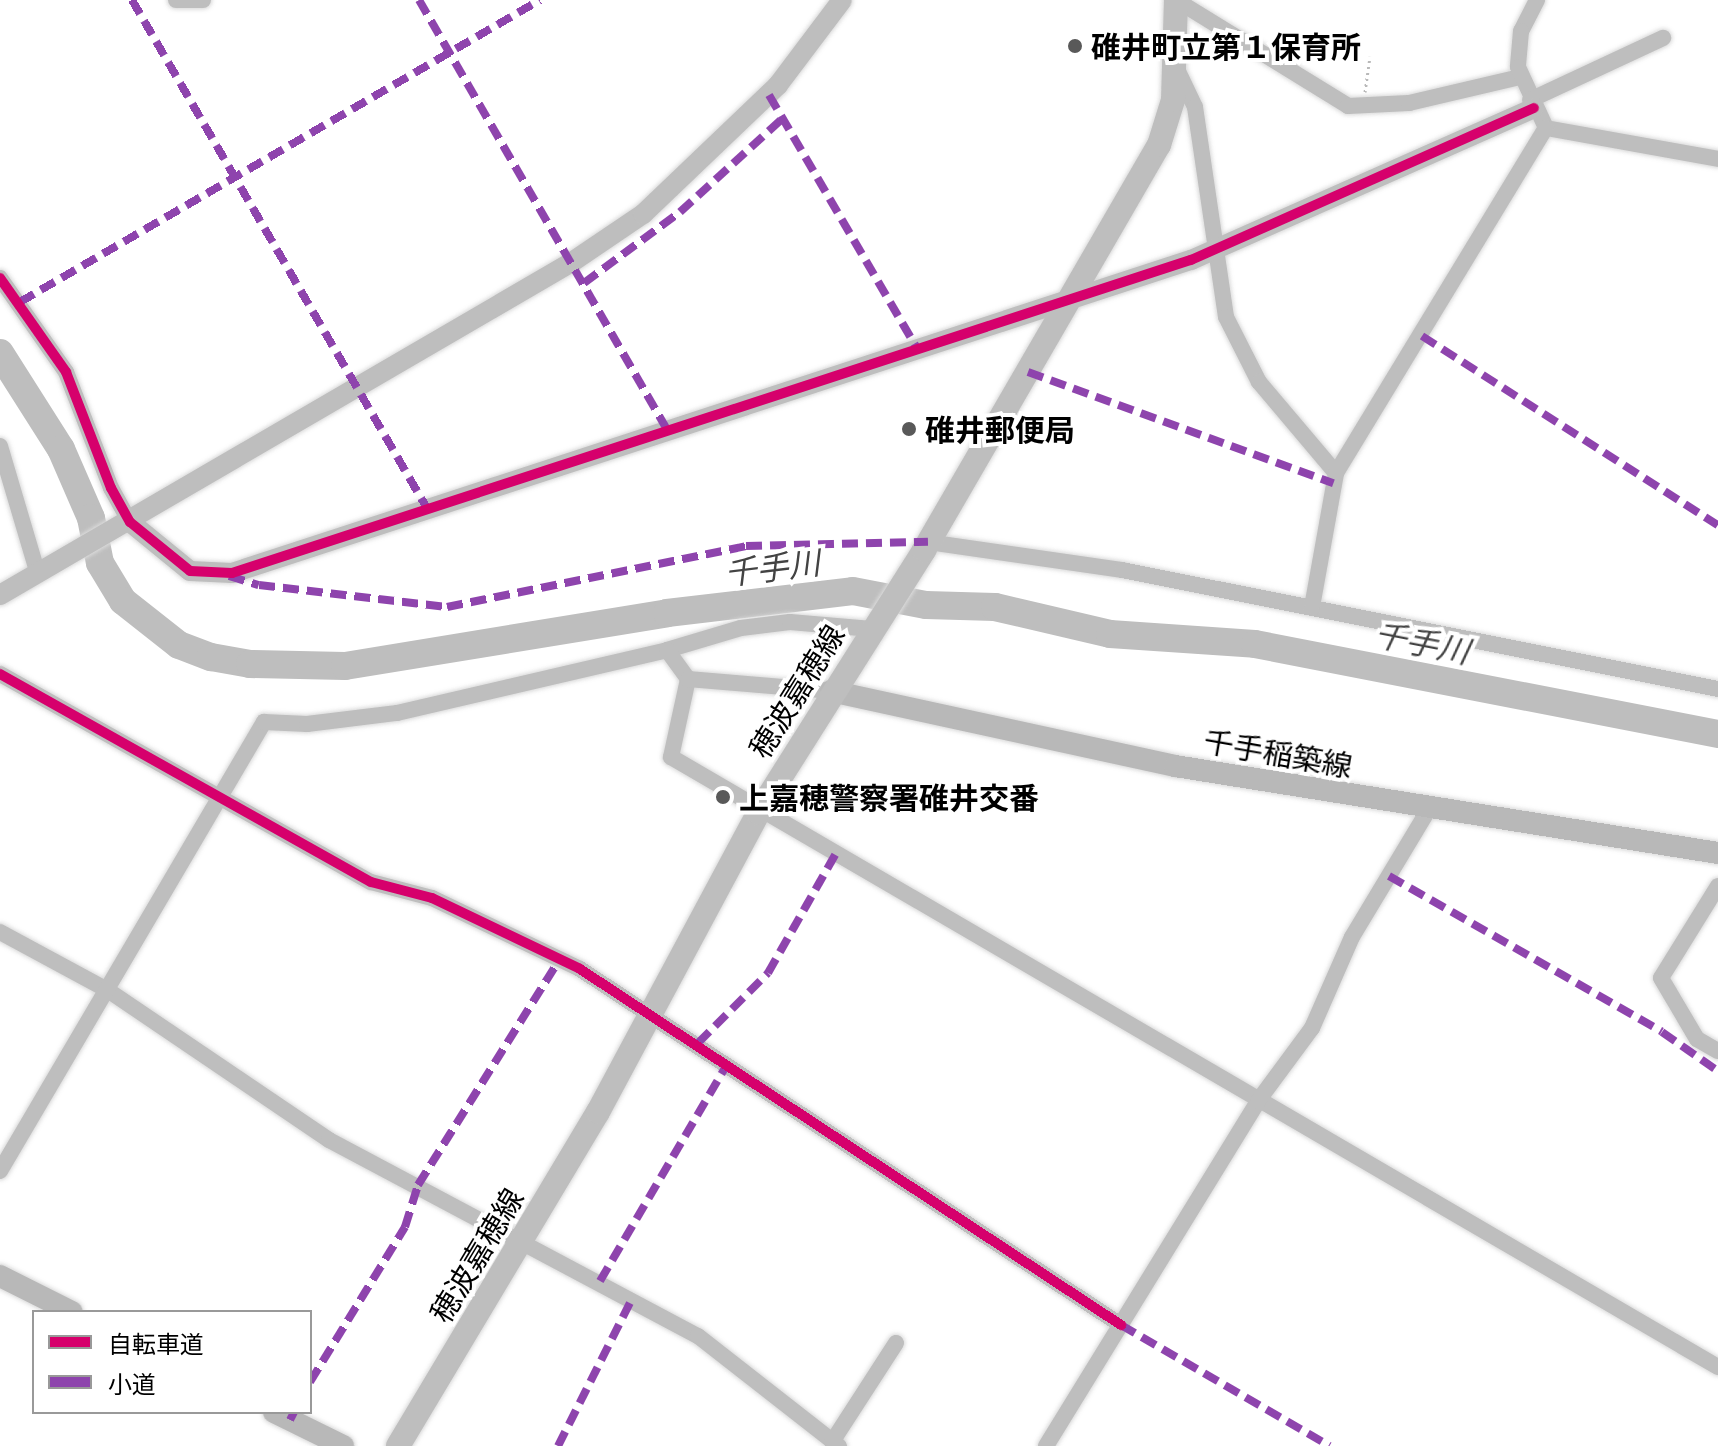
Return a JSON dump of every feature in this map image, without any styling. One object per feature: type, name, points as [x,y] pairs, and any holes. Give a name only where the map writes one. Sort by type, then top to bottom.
[{"type":"main road","name":"穂波嘉穂線","points":[[398,1446],[522,1242],[650,1017],[758,813],[831,691],[926,546],[1159,145],[1176,67],[1176,0]]},
{"type":"main road","name":"千手稲築線","points":[[831,691],[1175,766],[1718,853]]},
{"type":"main road","points":[[0,1276],[68,1310]]},
{"type":"main road","points":[[278,1414],[343,1446]]},
{"type":"street","points":[[176,0],[203,0]]},
{"type":"street","points":[[0,595],[130,522],[643,214],[778,85],[842,0]]},
{"type":"street","points":[[1176,0],[1331,99],[1364,107],[1520,77]]},
{"type":"street","points":[[1537,0],[1521,31],[1520,77],[1546,128],[1718,159]]},
{"type":"street","points":[[0,278],[66,372],[111,488],[130,522],[181,567],[232,573],[1221,248],[1532,104],[1663,38]]},
{"type":"street","points":[[1176,67],[1195,107],[1221,248],[1226,317],[1238,347],[1286,419],[1336,473]]},
{"type":"street","points":[[1312,607],[1336,473],[1546,128]]},
{"type":"street","points":[[0,446],[42,571]]},
{"type":"street","points":[[926,546],[1122,570],[1718,689]]},
{"type":"street","points":[[0,1171],[109,991],[264,722],[307,724],[397,713],[667,650],[741,628],[790,622],[874,626]]},
{"type":"street","points":[[667,650],[688,679],[671,757],[758,813],[1718,1367]]},
{"type":"street","points":[[0,674],[371,882],[432,898],[580,969],[650,1017],[698,1043],[1121,1325]]},
{"type":"street","points":[[688,679],[831,691]]},
{"type":"street","points":[[1046,1446],[1258,1101],[1312,1028],[1352,937],[1429,809]]},
{"type":"street","points":[[1718,886],[1661,978],[1697,1039],[1718,1051]]},
{"type":"street","points":[[2,939],[109,991],[329,1140],[698,1336],[836,1444],[896,1343]]},
{"type":"path","points":[[1364,107],[1370,56]]},
{"type":"waterway","name":"千手川","points":[[0,353],[61,449],[91,518],[100,563],[123,601],[179,645],[211,657],[250,664],[345,666],[667,613],[853,591],[926,605],[995,607],[1110,634],[1255,644],[1718,734]]},
{"type":"marked path","points":[[132,0],[428,510]]},
{"type":"marked path","points":[[419,0],[667,429]]},
{"type":"marked path","points":[[20,302],[540,0]]},
{"type":"marked path","points":[[769,95],[916,347]]},
{"type":"marked path","points":[[584,283],[680,212],[782,119]]},
{"type":"marked path","points":[[1422,336],[1718,525]]},
{"type":"marked path","points":[[1028,372],[1333,483]]},
{"type":"marked path","points":[[229,576],[259,585],[447,607],[746,546],[928,542]]},
{"type":"marked path","points":[[698,1043],[768,973],[835,855]]},
{"type":"marked path","points":[[1389,876],[1662,1032],[1718,1071]]},
{"type":"marked path","points":[[312,1379],[405,1227],[418,1185],[560,959]]},
{"type":"marked path","points":[[600,1281],[728,1063]]},
{"type":"marked path","points":[[558,1446],[633,1297]]},
{"type":"marked path","points":[[1121,1325],[1330,1446]]},
{"type":"marked path","points":[[290,1420],[293,1414]]},
{"type":"cycle path","points":[[0,278],[66,372],[111,488],[130,522],[190,571],[232,573],[1191,260],[1534,108]]},
{"type":"cycle path","points":[[0,674],[371,882],[432,898],[580,969],[1121,1325]]},
{"type":"place","name":"碓井町立第１保育所","points":[[1075,46]]},
{"type":"place","name":"碓井郵便局","points":[[909,429]]},
{"type":"place","name":"上嘉穂警察署碓井交番","points":[[723,797]]}]
